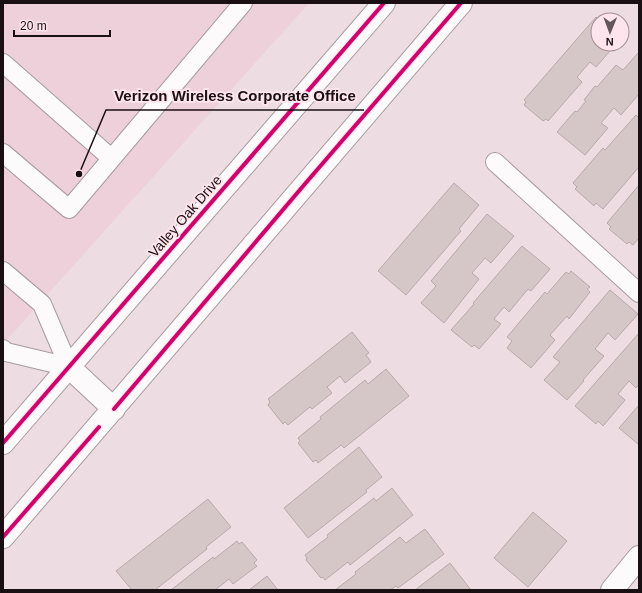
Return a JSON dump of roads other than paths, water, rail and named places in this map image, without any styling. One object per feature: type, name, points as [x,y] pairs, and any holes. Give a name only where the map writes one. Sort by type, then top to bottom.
[{"type":"street","name":"Valley Oak Drive","points":[[3,443],[384,3]]},
{"type":"street","points":[[3,537],[461,3]]},
{"type":"street","points":[[69,367],[114,409]]},
{"type":"street","points":[[620,587],[639,557]]},
{"type":"lane","points":[[3,153],[69,209],[243,3]]},
{"type":"lane","points":[[3,63],[111,158]]},
{"type":"lane","points":[[495,162],[639,293]]},
{"type":"lane","points":[[3,271],[42,304],[69,367]]},
{"type":"lane","points":[[3,349],[6,352],[69,367]]},
{"type":"place","name":"Verizon Wireless Corporate Office","points":[[79,174]]}]
